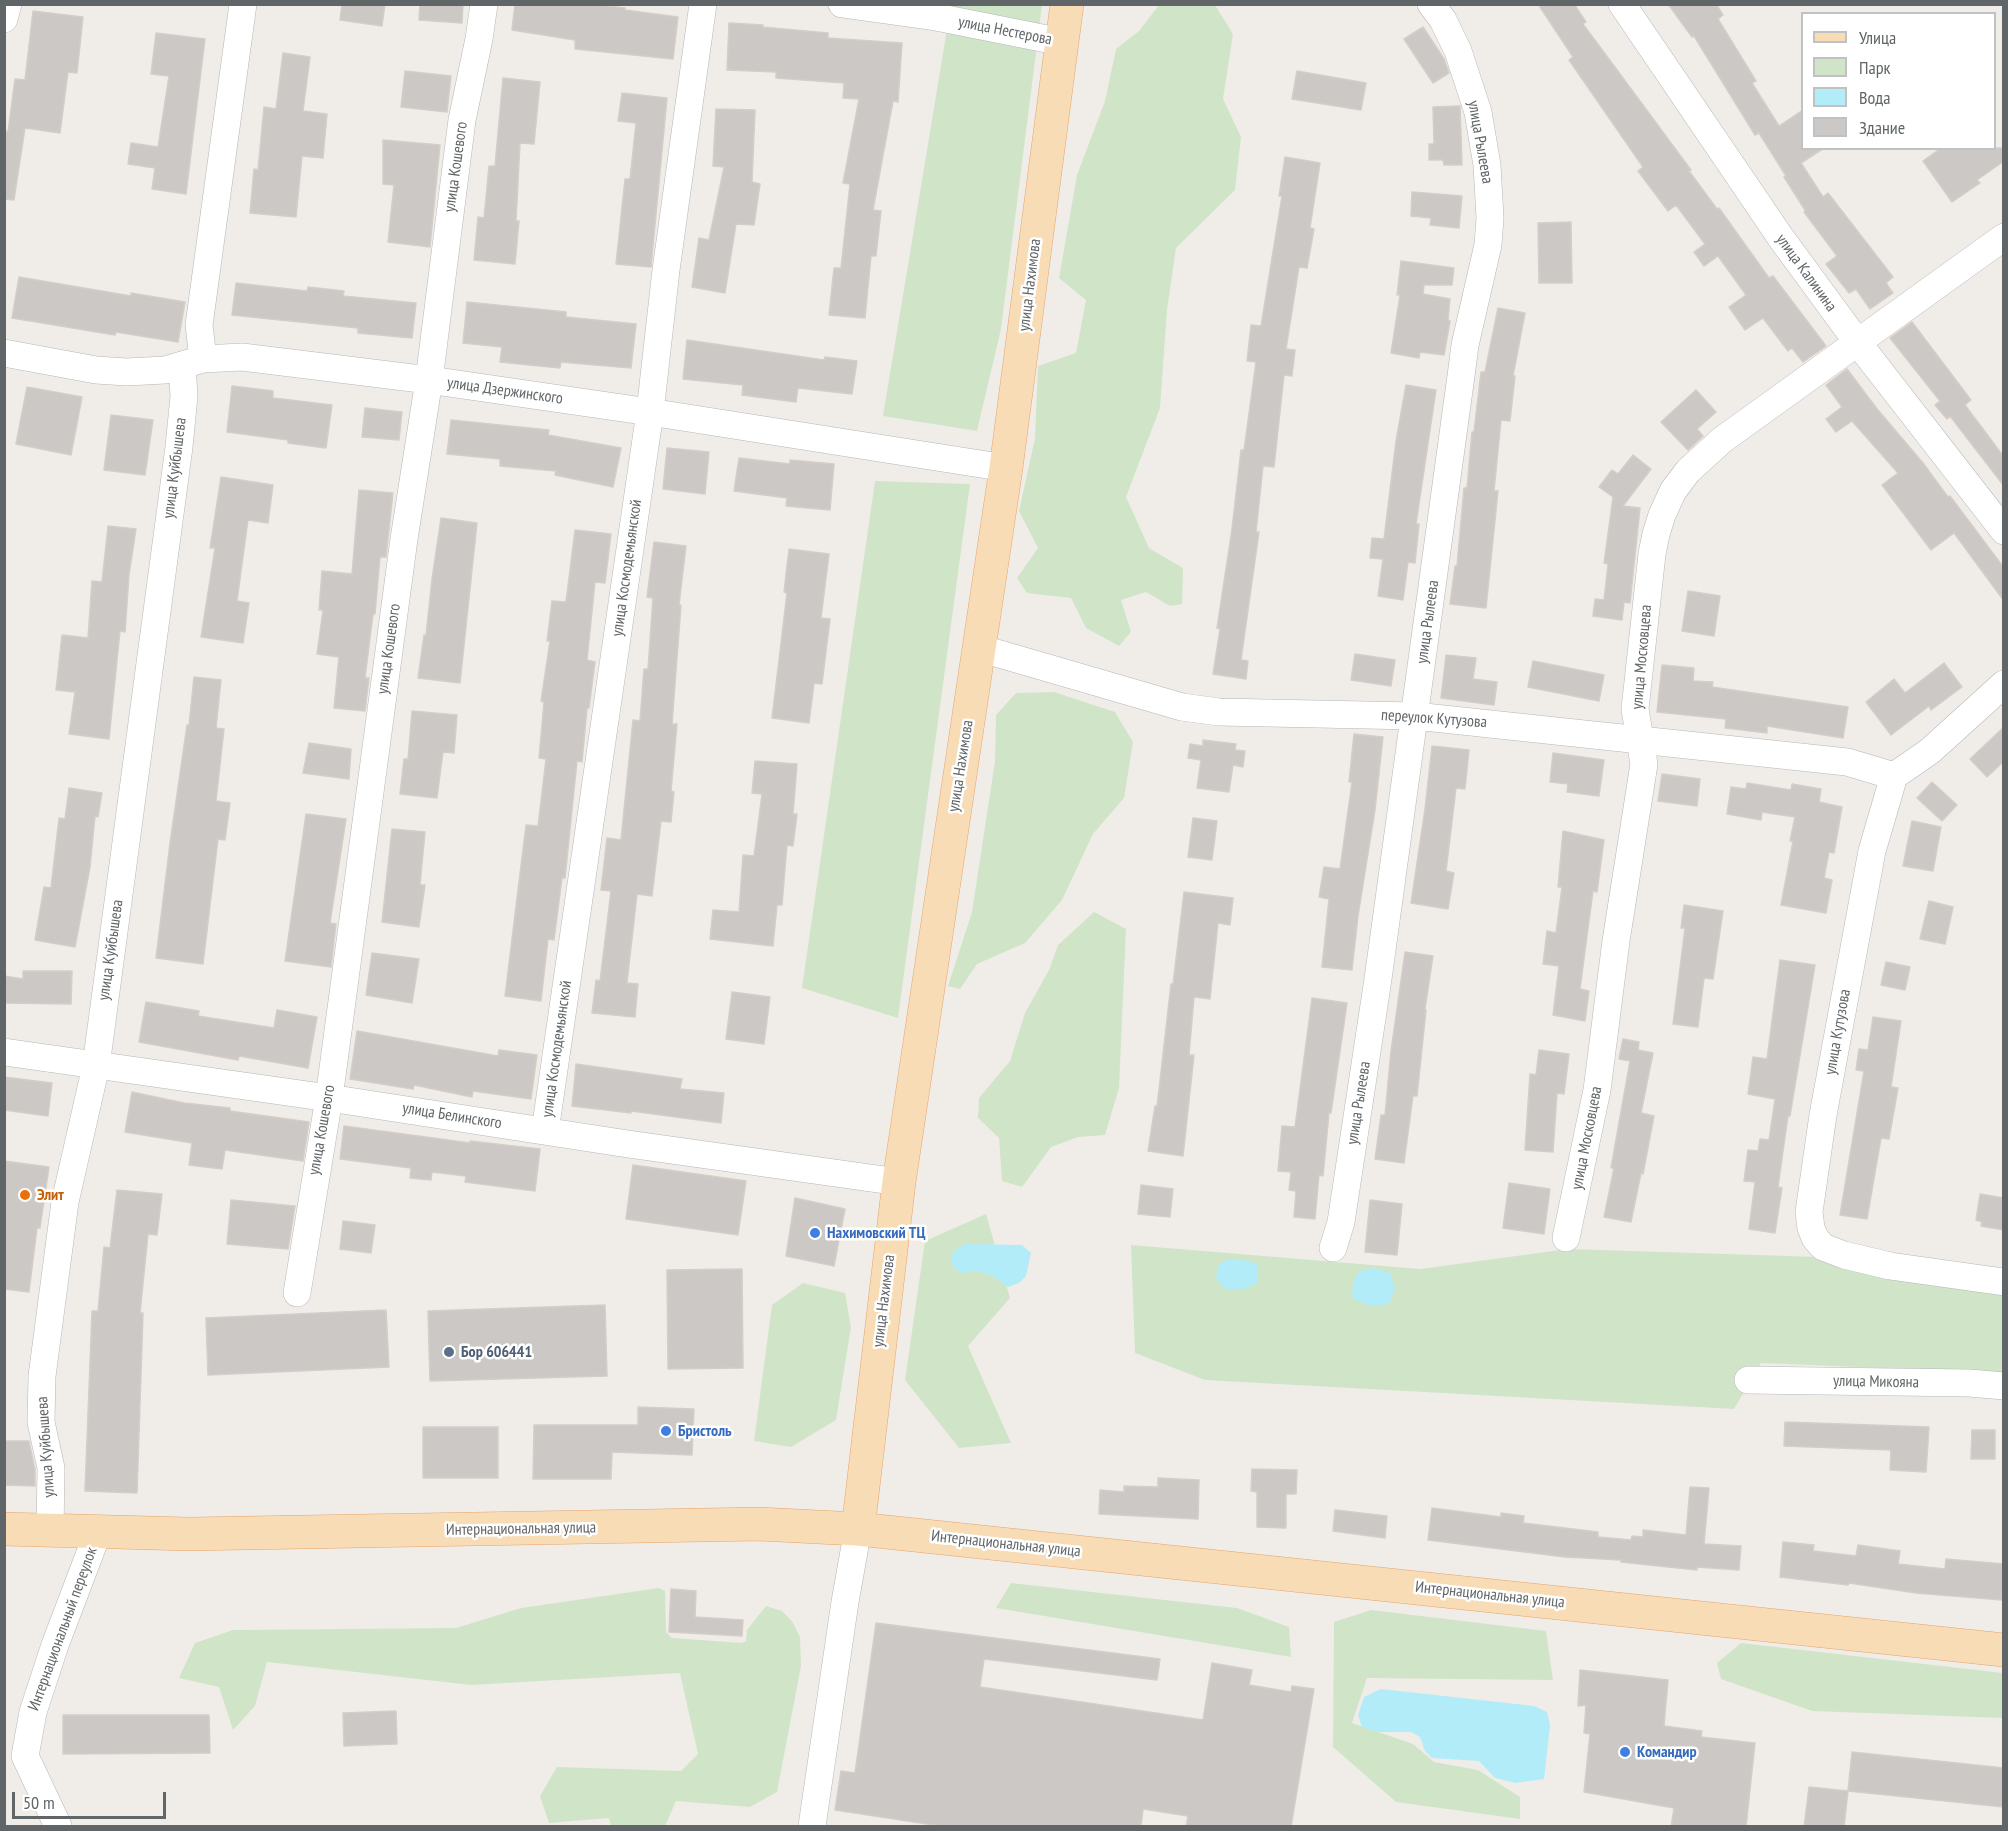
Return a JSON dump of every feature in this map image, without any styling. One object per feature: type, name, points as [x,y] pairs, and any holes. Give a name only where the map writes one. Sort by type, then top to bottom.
[{"type":"main road","name":"улица Нахимова","points":[[858,1528],[898,1182],[1006,468],[1067,4]]},
{"type":"main road","name":"Интернациональная улица","points":[[4,1529],[189,1534],[759,1524],[858,1528],[2004,1650]]},
{"type":"street","points":[[4,19],[8,4]]},
{"type":"street","name":"улица Куйбышева","points":[[50,1532],[51,1468],[41,1422],[42,1376],[65,1202],[96,1066],[184,396],[199,325],[243,4]]},
{"type":"street","name":"улица Кошевого","points":[[297,1293],[329,1098],[404,539],[429,380],[462,120],[484,4]]},
{"type":"street","name":"улица Космодемьянской","points":[[545,1131],[650,412],[666,270],[703,4]]},
{"type":"street","name":"улица Нестерова","points":[[842,4],[936,17],[1062,42]]},
{"type":"street","name":"улица Рылеева","points":[[1333,1248],[1341,1222],[1347,1188],[1415,716],[1465,345],[1488,245],[1490,218],[1487,165],[1478,112],[1458,51],[1443,20],[1431,4]]},
{"type":"street","name":"улица Калинина","points":[[1622,4],[1780,238],[1858,343],[2004,531]]},
{"type":"street","name":"улица Московцева","points":[[1566,1238],[1597,1090],[1616,941],[1644,764],[1635,709],[1653,554],[1656,534],[1673,491],[1688,471],[1722,440],[2004,237]]},
{"type":"street","name":"улица Дзержинского","points":[[4,353],[96,370],[127,372],[242,357],[429,380],[650,412],[1006,468]]},
{"type":"street","name":"переулок Кутузова","points":[[979,648],[1182,707],[1219,712],[1415,716],[1641,738],[1848,762],[1894,776]]},
{"type":"street","points":[[1894,776],[1930,751],[2004,684]]},
{"type":"street","name":"улица Кутузова","points":[[1894,776],[1872,851],[1838,1027],[1809,1212],[1811,1228],[1815,1238],[1823,1247],[1844,1256],[1890,1266],[2004,1282]]},
{"type":"street","name":"улица Белинского","points":[[4,1052],[898,1182]]},
{"type":"street","name":"улица Микояна","points":[[1748,1380],[1969,1383],[2004,1386]]},
{"type":"street","points":[[812,1827],[844,1602],[858,1528]]},
{"type":"street","name":"Интернациональный переулок","points":[[58,1827],[25,1756],[33,1712],[55,1645],[98,1532]]},
{"type":"green space","points":[[951,5],[1042,5],[1001,329],[977,431],[883,416]]},
{"type":"green space","points":[[1159,5],[1215,5],[1233,34],[1223,99],[1241,137],[1235,190],[1176,248],[1167,310],[1160,408],[1126,497],[1149,548],[1183,568],[1182,604],[1170,606],[1146,592],[1121,600],[1131,632],[1119,646],[1086,628],[1071,598],[1027,593],[1017,578],[1038,548],[1019,511],[1035,438],[1038,366],[1076,353],[1086,300],[1059,278],[1077,175],[1105,101],[1116,49],[1139,31]]},
{"type":"green space","points":[[875,481],[970,484],[898,1018],[802,988]]},
{"type":"green space","points":[[1054,692],[1115,712],[1133,742],[1124,798],[1093,834],[1062,900],[1025,943],[977,964],[960,989],[948,986],[972,912],[995,761],[996,715],[1016,693]]},
{"type":"green space","points":[[1094,912],[1126,929],[1119,1088],[1105,1135],[1078,1137],[1051,1147],[1022,1187],[1002,1181],[999,1138],[978,1118],[979,1098],[1010,1061],[1025,1013],[1049,970],[1058,945]]},
{"type":"green space","points":[[986,1214],[1010,1298],[968,1346],[1011,1443],[959,1448],[905,1380],[925,1241]]},
{"type":"green space","points":[[1131,1245],[1420,1269],[1568,1249],[1820,1257],[2003,1289],[2003,1373],[1761,1363],[1734,1409],[1205,1380],[1135,1353]]},
{"type":"green space","points":[[803,1283],[845,1293],[851,1327],[836,1420],[791,1447],[754,1441],[772,1305]]},
{"type":"green space","points":[[1011,1583],[1237,1608],[1289,1627],[1291,1657],[996,1608]]},
{"type":"green space","points":[[659,1588],[665,1591],[666,1632],[672,1638],[742,1643],[746,1641],[747,1630],[766,1606],[782,1611],[792,1621],[800,1637],[801,1666],[777,1792],[750,1807],[676,1801],[665,1826],[611,1826],[609,1818],[549,1823],[540,1796],[557,1767],[681,1771],[698,1754],[680,1673],[471,1685],[267,1662],[255,1706],[233,1730],[219,1687],[179,1678],[195,1643],[233,1630],[456,1628],[521,1608]]},
{"type":"green space","points":[[1371,1610],[1546,1631],[1553,1680],[1367,1678],[1352,1723],[1413,1744],[1434,1762],[1478,1770],[1520,1797],[1520,1819],[1396,1802],[1333,1747],[1334,1622]]},
{"type":"green space","points":[[1741,1643],[2003,1673],[2003,1718],[1812,1711],[1721,1679],[1717,1663]]},
{"type":"water","points":[[964,1244],[1022,1245],[1031,1253],[1026,1276],[1019,1283],[1008,1287],[993,1276],[976,1271],[962,1273],[952,1266],[951,1254]]},
{"type":"water","points":[[1230,1259],[1250,1261],[1258,1265],[1258,1283],[1242,1290],[1226,1290],[1216,1279],[1219,1264]]},
{"type":"water","points":[[1373,1268],[1390,1273],[1395,1289],[1389,1304],[1370,1306],[1352,1298],[1353,1282],[1359,1271]]},
{"type":"water","points":[[1381,1689],[1534,1706],[1547,1712],[1550,1725],[1544,1779],[1515,1783],[1495,1778],[1479,1761],[1432,1758],[1425,1751],[1420,1737],[1411,1732],[1378,1732],[1362,1727],[1358,1715],[1364,1697]]},
{"type":"building","points":[[342,4],[385,4],[382,26],[340,20]]},
{"type":"building","points":[[420,4],[463,4],[462,23],[419,20]]},
{"type":"building","points":[[515,4],[590,4],[678,17],[673,59],[575,49],[575,40],[512,30]]},
{"type":"building","points":[[1538,4],[1574,4],[1586,22],[1583,24],[1691,170],[1689,171],[1717,209],[1719,208],[1769,278],[1773,276],[1826,346],[1803,362],[1792,348],[1788,351],[1763,318],[1745,330],[1729,307],[1746,295],[1718,256],[1704,266],[1694,252],[1705,244],[1676,205],[1668,211],[1638,171],[1643,167],[1569,60],[1573,57]]},
{"type":"building","points":[[1668,4],[1716,4],[1723,15],[1718,19],[1756,81],[1752,83],[1779,126],[1801,111],[1801,150],[1821,150],[1801,163],[1823,197],[1828,193],[1893,277],[1886,283],[1893,293],[1870,309],[1856,289],[1849,293],[1826,264],[1837,256],[1804,212],[1805,210],[1784,177],[1786,176],[1759,133],[1755,135],[1694,36],[1692,37]]},
{"type":"building","points":[[33,11],[83,17],[77,73],[68,72],[60,133],[25,128],[14,200],[4,199],[4,131],[8,132],[15,79],[25,80]]},
{"type":"building","points":[[729,23],[828,33],[828,38],[902,43],[898,102],[893,101],[873,210],[881,211],[876,256],[871,256],[865,318],[829,315],[834,268],[841,268],[850,184],[843,183],[859,99],[843,98],[844,83],[776,78],[776,72],[727,70]]},
{"type":"building","points":[[1423,27],[1444,59],[1449,73],[1433,83],[1404,39]]},
{"type":"building","points":[[156,33],[205,39],[186,194],[152,189],[155,168],[128,164],[131,143],[158,147],[169,76],[151,74]]},
{"type":"building","points":[[283,53],[310,57],[303,111],[327,114],[323,158],[302,156],[296,217],[250,213],[254,169],[258,170],[264,107],[276,109]]},
{"type":"building","points":[[405,71],[451,76],[447,112],[401,107]]},
{"type":"building","points":[[1297,71],[1366,83],[1361,110],[1292,99]]},
{"type":"building","points":[[503,78],[540,82],[534,144],[520,143],[516,221],[519,221],[515,264],[474,260],[478,217],[484,218],[489,166],[495,166]]},
{"type":"building","points":[[622,93],[667,98],[651,267],[616,264],[625,179],[630,179],[636,123],[618,121]]},
{"type":"building","points":[[1460,106],[1462,165],[1444,165],[1443,160],[1429,160],[1429,144],[1434,144],[1433,107]]},
{"type":"building","points":[[716,109],[755,110],[752,182],[760,184],[754,225],[736,224],[725,293],[692,287],[699,238],[709,240],[724,167],[713,166]]},
{"type":"building","points":[[383,140],[440,145],[430,247],[388,242],[394,185],[383,184]]},
{"type":"building","points":[[2004,148],[2004,161],[1977,180],[1980,183],[1952,202],[1923,161],[1938,150]]},
{"type":"building","points":[[1285,157],[1320,163],[1310,228],[1314,229],[1307,268],[1299,267],[1286,349],[1295,350],[1292,376],[1284,375],[1274,467],[1263,466],[1256,532],[1259,532],[1241,660],[1248,661],[1246,679],[1213,674],[1241,450],[1244,450],[1256,362],[1247,361],[1251,325],[1261,326],[1282,196],[1279,196]]},
{"type":"building","points":[[1412,192],[1462,196],[1459,228],[1430,225],[1431,218],[1411,216]]},
{"type":"building","points":[[1571,222],[1572,283],[1539,283],[1538,223]]},
{"type":"building","points":[[1401,261],[1454,268],[1452,285],[1424,285],[1423,294],[1450,299],[1448,320],[1450,321],[1444,355],[1420,352],[1419,358],[1391,353],[1400,295],[1397,295]]},
{"type":"building","points":[[19,277],[131,296],[131,293],[185,302],[178,342],[116,332],[115,335],[12,318]]},
{"type":"building","points":[[236,283],[307,291],[308,287],[344,291],[343,296],[416,303],[412,338],[358,333],[358,328],[232,315]]},
{"type":"building","points":[[467,302],[566,312],[566,317],[636,324],[631,368],[561,362],[560,368],[500,362],[502,347],[463,343]]},
{"type":"building","points":[[1498,308],[1525,313],[1513,376],[1515,376],[1510,421],[1501,420],[1494,491],[1498,491],[1486,608],[1450,604],[1455,566],[1457,566],[1464,488],[1467,488],[1481,372],[1485,372]]},
{"type":"building","points":[[1912,322],[1971,400],[1965,405],[2004,457],[2004,486],[1950,416],[1947,419],[1935,405],[1940,401],[1890,338]]},
{"type":"building","points":[[687,340],[824,360],[825,357],[857,361],[852,394],[798,388],[796,402],[742,395],[743,385],[683,379]]},
{"type":"building","points":[[1847,369],[1948,497],[1950,496],[2004,568],[2004,601],[1954,533],[1931,550],[1882,485],[1898,473],[1852,421],[1836,432],[1826,419],[1842,407],[1826,385]]},
{"type":"building","points":[[1406,385],[1436,390],[1416,524],[1419,524],[1415,563],[1408,562],[1403,600],[1378,596],[1383,559],[1370,558],[1372,538],[1384,539],[1396,441]]},
{"type":"building","points":[[232,386],[273,391],[273,398],[332,405],[326,448],[288,443],[288,440],[227,432]]},
{"type":"building","points":[[27,387],[82,397],[71,455],[16,444]]},
{"type":"building","points":[[1696,390],[1716,412],[1697,429],[1703,436],[1688,450],[1661,422]]},
{"type":"building","points":[[365,408],[402,412],[399,440],[362,437]]},
{"type":"building","points":[[111,415],[153,420],[145,475],[104,470]]},
{"type":"building","points":[[451,420],[549,430],[548,435],[621,448],[613,487],[555,475],[556,471],[500,466],[500,459],[447,454]]},
{"type":"building","points":[[667,448],[709,452],[705,494],[663,489]]},
{"type":"building","points":[[1633,455],[1651,469],[1623,506],[1640,508],[1630,603],[1624,602],[1622,620],[1593,616],[1595,599],[1604,600],[1608,564],[1604,563],[1613,497],[1599,487],[1612,470],[1618,474]]},
{"type":"building","points":[[739,458],[790,464],[790,460],[834,464],[830,510],[786,506],[787,498],[734,491]]},
{"type":"building","points":[[221,477],[273,485],[268,523],[248,520],[237,601],[249,603],[243,643],[201,637],[215,548],[210,548]]},
{"type":"building","points":[[359,490],[393,493],[386,557],[380,557],[375,614],[373,614],[365,678],[369,678],[365,711],[334,708],[339,657],[317,654],[323,610],[319,610],[322,571],[352,574]]},
{"type":"building","points":[[441,518],[477,523],[460,683],[418,678],[424,635],[426,635]]},
{"type":"building","points":[[108,526],[136,529],[129,575],[125,632],[120,631],[109,739],[69,734],[75,692],[56,690],[62,635],[88,638],[92,581],[102,582]]},
{"type":"building","points":[[575,530],[611,534],[605,583],[595,582],[587,660],[595,662],[589,708],[587,708],[582,762],[577,761],[565,878],[562,878],[554,940],[548,939],[541,1001],[505,996],[526,825],[538,826],[546,759],[539,758],[544,702],[541,701],[550,641],[547,641],[552,601],[566,602]]},
{"type":"building","points":[[654,542],[686,546],[679,605],[681,605],[672,724],[677,724],[671,791],[674,792],[671,822],[661,821],[652,896],[637,894],[627,983],[638,984],[635,1017],[592,1013],[596,980],[600,981],[611,891],[601,890],[607,838],[621,840],[633,720],[640,721],[644,669],[648,669],[653,598],[647,597]]},
{"type":"building","points":[[789,549],[829,554],[821,618],[830,619],[822,684],[814,683],[809,723],[772,718],[787,593],[784,592]]},
{"type":"building","points":[[1688,591],[1720,596],[1714,636],[1682,631]]},
{"type":"building","points":[[1355,654],[1395,660],[1391,686],[1351,680]]},
{"type":"building","points":[[1446,655],[1476,658],[1473,679],[1497,682],[1494,705],[1441,698]]},
{"type":"building","points":[[1533,661],[1604,675],[1599,701],[1528,687]]},
{"type":"building","points":[[1944,663],[1962,687],[1931,710],[1929,706],[1891,735],[1866,702],[1894,679],[1905,693]]},
{"type":"building","points":[[1662,665],[1694,668],[1693,681],[1713,682],[1712,687],[1848,707],[1843,738],[1767,726],[1767,733],[1725,728],[1726,719],[1657,712]]},
{"type":"building","points":[[194,677],[221,680],[216,728],[224,729],[216,801],[230,803],[225,840],[218,839],[203,964],[156,958]]},
{"type":"building","points":[[412,711],[457,715],[454,753],[443,752],[437,798],[400,794],[404,759],[408,759]]},
{"type":"building","points":[[2004,727],[2004,761],[1987,777],[1970,759]]},
{"type":"building","points":[[1354,734],[1383,737],[1352,970],[1322,967],[1329,899],[1319,897],[1324,867],[1340,869],[1352,782],[1349,782]]},
{"type":"building","points":[[1203,740],[1236,744],[1235,750],[1245,751],[1243,767],[1233,765],[1229,792],[1197,788],[1201,760],[1188,758],[1190,744],[1203,746]]},
{"type":"building","points":[[309,743],[351,749],[349,779],[303,773]]},
{"type":"building","points":[[1432,746],[1469,750],[1465,789],[1456,788],[1446,871],[1454,873],[1448,909],[1411,903]]},
{"type":"building","points":[[1553,753],[1604,760],[1599,796],[1567,792],[1568,784],[1550,782]]},
{"type":"building","points":[[755,761],[797,764],[793,814],[797,814],[793,846],[787,845],[782,905],[777,905],[773,946],[710,939],[713,910],[739,912],[743,855],[754,856],[762,794],[752,793]]},
{"type":"building","points":[[1662,774],[1700,779],[1697,806],[1658,801]]},
{"type":"building","points":[[1932,782],[1957,805],[1942,821],[1917,798]]},
{"type":"building","points":[[1747,783],[1791,790],[1792,784],[1821,789],[1819,802],[1842,807],[1834,853],[1829,852],[1824,878],[1832,880],[1826,913],[1781,905],[1795,817],[1762,812],[1761,820],[1727,814],[1731,787],[1746,789]]},
{"type":"building","points":[[69,788],[102,793],[98,817],[95,816],[90,867],[75,947],[35,940],[44,887],[51,888],[59,818],[65,819]]},
{"type":"building","points":[[306,814],[346,819],[330,923],[336,924],[331,967],[285,961]]},
{"type":"building","points":[[1193,818],[1217,821],[1212,860],[1188,857]]},
{"type":"building","points":[[1912,821],[1941,827],[1933,871],[1903,866]]},
{"type":"building","points":[[392,829],[425,832],[420,885],[425,885],[419,927],[382,922]]},
{"type":"building","points":[[1563,831],[1604,840],[1597,892],[1593,891],[1580,989],[1589,991],[1585,1021],[1553,1015],[1559,966],[1543,964],[1547,931],[1556,933],[1562,887],[1558,887]]},
{"type":"building","points":[[1184,892],[1233,898],[1230,925],[1218,923],[1210,999],[1194,997],[1189,1055],[1194,1055],[1183,1156],[1148,1151],[1155,1106],[1157,1107]]},
{"type":"building","points":[[1929,901],[1953,907],[1945,944],[1920,939]]},
{"type":"building","points":[[1684,905],[1723,911],[1713,979],[1704,978],[1698,1027],[1673,1024],[1685,928],[1681,928]]},
{"type":"building","points":[[1405,952],[1433,956],[1425,1009],[1417,1096],[1413,1096],[1404,1163],[1375,1159],[1381,1115],[1385,1115],[1391,1051]]},
{"type":"building","points":[[372,953],[419,959],[412,1003],[366,995]]},
{"type":"building","points":[[1780,960],[1815,965],[1790,1116],[1788,1116],[1778,1187],[1782,1188],[1775,1233],[1749,1229],[1755,1182],[1744,1181],[1748,1150],[1758,1151],[1760,1139],[1769,1140],[1775,1099],[1748,1094],[1753,1057],[1767,1059]]},
{"type":"building","points":[[1886,962],[1910,967],[1905,990],[1881,985]]},
{"type":"building","points":[[23,971],[72,971],[71,1004],[4,1003],[4,976],[23,979]]},
{"type":"building","points":[[732,992],[770,997],[764,1044],[726,1039]]},
{"type":"building","points":[[1312,998],[1347,1003],[1331,1113],[1329,1113],[1323,1176],[1319,1175],[1315,1219],[1294,1217],[1296,1191],[1289,1190],[1291,1172],[1278,1171],[1282,1126],[1295,1127]]},
{"type":"building","points":[[146,1002],[199,1011],[198,1016],[274,1028],[277,1010],[317,1017],[308,1068],[239,1056],[238,1060],[139,1042]]},
{"type":"building","points":[[1873,1017],[1901,1021],[1891,1087],[1898,1088],[1889,1139],[1881,1138],[1867,1219],[1840,1215],[1864,1071],[1856,1070],[1859,1049],[1868,1050]]},
{"type":"building","points":[[357,1031],[498,1056],[499,1050],[537,1055],[531,1099],[473,1091],[472,1097],[414,1085],[413,1089],[350,1079]]},
{"type":"building","points":[[1623,1039],[1639,1042],[1638,1050],[1653,1053],[1641,1113],[1654,1116],[1631,1222],[1604,1217],[1614,1168],[1611,1168],[1630,1061],[1619,1059]]},
{"type":"building","points":[[1539,1050],[1569,1054],[1564,1094],[1557,1093],[1553,1152],[1525,1150],[1530,1074],[1536,1075]]},
{"type":"building","points":[[576,1064],[682,1079],[680,1089],[724,1093],[721,1123],[572,1106]]},
{"type":"building","points":[[4,1077],[52,1083],[48,1116],[4,1110]]},
{"type":"building","points":[[132,1092],[184,1103],[230,1108],[230,1111],[309,1122],[303,1161],[225,1150],[222,1169],[189,1165],[192,1143],[125,1132]]},
{"type":"building","points":[[344,1126],[470,1143],[470,1141],[540,1149],[535,1191],[465,1182],[466,1176],[432,1172],[431,1180],[410,1178],[411,1168],[340,1159]]},
{"type":"building","points":[[4,1161],[49,1167],[40,1228],[37,1228],[29,1292],[4,1289]]},
{"type":"building","points":[[633,1165],[746,1181],[738,1235],[626,1219]]},
{"type":"building","points":[[1509,1183],[1550,1189],[1544,1234],[1503,1228]]},
{"type":"building","points":[[1141,1185],[1173,1189],[1170,1217],[1138,1214]]},
{"type":"building","points":[[117,1190],[162,1194],[157,1235],[148,1234],[140,1313],[143,1313],[137,1493],[85,1491],[92,1311],[98,1311],[104,1247],[110,1248]]},
{"type":"building","points":[[1980,1194],[2004,1198],[2004,1230],[1981,1226],[1982,1222],[1976,1220]]},
{"type":"building","name":"Нахимовский ТЦ","points":[[795,1198],[845,1209],[834,1266],[786,1256]]},
{"type":"building","points":[[231,1200],[295,1206],[288,1249],[227,1244]]},
{"type":"building","points":[[1370,1200],[1402,1204],[1397,1255],[1365,1252]]},
{"type":"building","points":[[343,1221],[375,1225],[371,1253],[340,1249]]},
{"type":"building","points":[[742,1269],[743,1368],[668,1369],[667,1270]]},
{"type":"building","points":[[605,1305],[607,1376],[430,1381],[428,1311]]},
{"type":"building","points":[[386,1310],[389,1367],[208,1375],[206,1318]]},
{"type":"building","points":[[638,1407],[694,1409],[692,1455],[612,1452],[611,1479],[533,1479],[534,1425],[638,1425]]},
{"type":"building","points":[[1785,1422],[1929,1427],[1926,1472],[1890,1470],[1891,1450],[1784,1446]]},
{"type":"building","points":[[423,1427],[498,1427],[498,1478],[423,1478]]},
{"type":"building","points":[[1972,1430],[1995,1430],[1995,1459],[1971,1459]]},
{"type":"building","points":[[4,1441],[29,1441],[35,1470],[35,1486],[4,1485]]},
{"type":"building","points":[[1252,1469],[1297,1470],[1296,1494],[1286,1494],[1286,1528],[1257,1527],[1257,1492],[1251,1491]]},
{"type":"building","points":[[1158,1478],[1199,1480],[1198,1519],[1099,1514],[1100,1490],[1124,1492],[1124,1486],[1158,1487]]},
{"type":"building","points":[[1690,1487],[1709,1488],[1704,1544],[1741,1546],[1739,1570],[1697,1567],[1697,1570],[1428,1540],[1432,1508],[1501,1517],[1501,1513],[1524,1516],[1523,1523],[1598,1532],[1598,1537],[1631,1540],[1632,1536],[1643,1537],[1643,1530],[1686,1535]]},
{"type":"building","points":[[1335,1510],[1387,1516],[1385,1538],[1333,1531]]},
{"type":"building","points":[[1783,1542],[1814,1545],[1813,1551],[1856,1556],[1858,1545],[1900,1551],[1898,1564],[1945,1569],[1946,1559],[2004,1564],[2002,1600],[1916,1593],[1849,1583],[1848,1585],[1780,1577]]},
{"type":"building","points":[[671,1589],[696,1591],[695,1617],[743,1620],[742,1636],[669,1632]]},
{"type":"building","points":[[876,1623],[1160,1659],[1157,1680],[984,1659],[980,1687],[1203,1720],[1212,1663],[1252,1670],[1249,1685],[1291,1692],[1292,1686],[1314,1689],[1291,1827],[1186,1827],[1188,1816],[1143,1809],[1141,1827],[947,1827],[835,1810],[841,1771],[855,1773]]},
{"type":"building","points":[[1580,1670],[1668,1680],[1664,1726],[1702,1731],[1701,1737],[1755,1743],[1746,1827],[1671,1827],[1674,1808],[1584,1792],[1590,1734],[1584,1733],[1586,1705],[1578,1706]]},
{"type":"building","points":[[396,1711],[397,1744],[344,1746],[343,1713]]},
{"type":"building","points":[[63,1715],[209,1715],[210,1753],[63,1754]]},
{"type":"building","points":[[1852,1752],[2004,1768],[2004,1807],[1848,1791]]},
{"type":"building","points":[[1809,1787],[1848,1791],[1844,1827],[1804,1827]]},
{"type":"place","name":"Элит","points":[[25,1195]]},
{"type":"place","name":"Нахимовский ТЦ","points":[[815,1233]]},
{"type":"place","name":"Бор 606441","points":[[449,1352]]},
{"type":"place","name":"Бристоль","points":[[666,1431]]},
{"type":"place","name":"Командир","points":[[1625,1752]]}]
